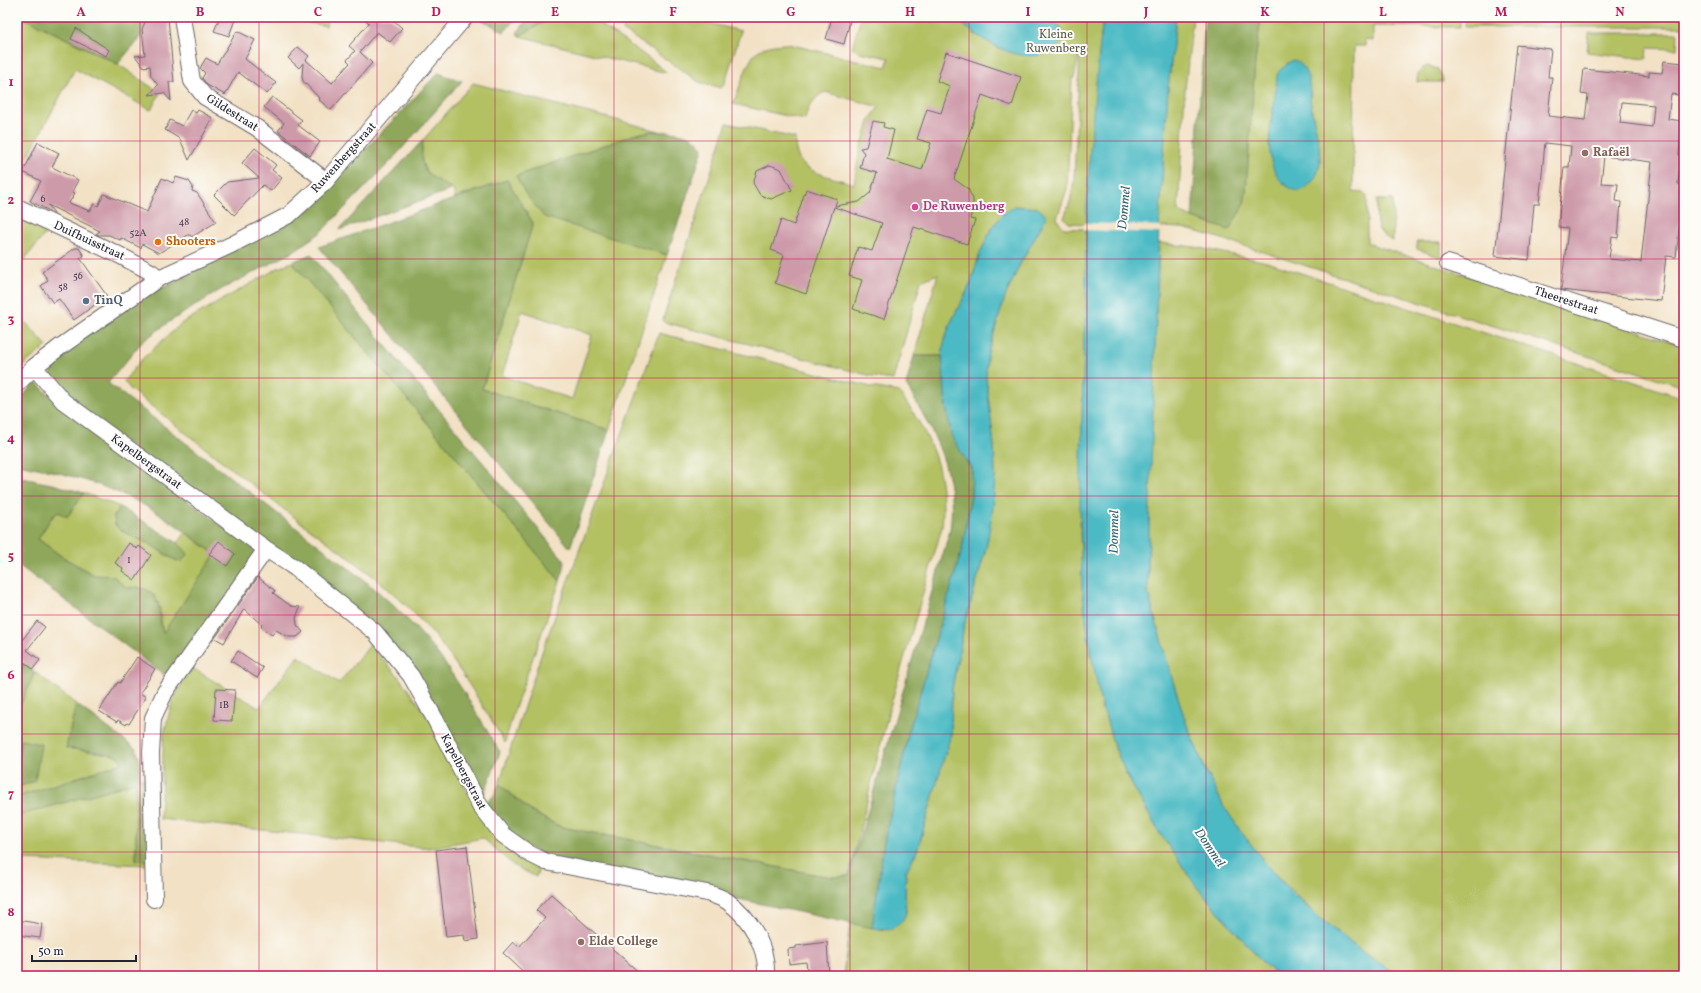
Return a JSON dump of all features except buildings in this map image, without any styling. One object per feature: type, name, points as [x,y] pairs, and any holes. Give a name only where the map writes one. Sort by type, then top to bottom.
[{"type":"street","name":"Gildestraat","points":[[182,17],[192,81],[205,97],[257,128],[326,181]]},
{"type":"street","name":"Ruwenbergstraat","points":[[17,384],[34,367],[84,329],[159,278],[231,245],[289,215],[326,181],[465,17]]},
{"type":"street","name":"Duifhuisstraat","points":[[17,207],[119,255],[151,272],[159,278]]},
{"type":"street","name":"Theerestraat","points":[[1448,264],[1684,340]]},
{"type":"street","name":"Kapelbergstraat","points":[[34,367],[62,401],[266,549],[294,567],[375,632],[411,676],[480,806],[503,835],[530,854],[546,862],[707,893],[726,901],[745,918],[760,943],[767,966],[766,976]]},
{"type":"street","points":[[154,899],[151,753],[153,718],[166,692],[266,549]]},
{"type":"green space","points":[[22,17],[118,64],[160,93],[151,110],[75,69],[17,176],[17,22]]},
{"type":"green space","points":[[22,17],[155,17],[156,18],[118,64]]},
{"type":"green space","points":[[280,17],[328,17],[326,26]]},
{"type":"green space","points":[[477,17],[517,17],[504,32]]},
{"type":"green space","points":[[529,17],[553,17],[519,36],[517,33]]},
{"type":"green space","points":[[553,17],[587,17],[628,44],[667,73],[519,36]]},
{"type":"green space","points":[[627,17],[684,17],[741,31],[724,85],[721,88],[699,82],[623,30]]},
{"type":"green space","points":[[861,17],[905,17],[923,22],[927,20],[927,17],[1103,17],[1086,224],[1069,223],[1064,218],[1070,202],[1074,181],[1080,49],[1074,78],[1072,78],[1067,189],[1057,218],[1064,228],[1086,229],[1087,310],[1083,377],[1080,535],[1084,606],[1102,709],[1105,714],[1113,743],[1126,774],[1159,832],[1196,886],[1265,965],[1278,976],[843,976],[850,923],[885,930],[906,913],[906,871],[917,851],[951,734],[952,689],[964,626],[987,544],[995,477],[994,446],[986,378],[987,356],[1005,297],[1020,264],[1047,216],[993,226],[980,253],[970,285],[951,322],[945,339],[942,356],[914,356],[938,274],[921,281],[893,380],[879,378],[664,322],[663,319],[727,123],[795,138],[797,154],[804,165],[809,169],[854,184],[859,154],[870,119],[879,107],[825,92],[812,103],[807,111],[805,120],[733,104],[753,56],[759,50],[769,46],[788,44],[886,67],[889,58],[859,52],[852,48]],"holes":[[[973,33],[1019,53],[998,48]]]},
{"type":"green space","points":[[905,17],[927,17],[927,20],[923,22]]},
{"type":"green space","points":[[1176,17],[1193,17],[1185,89],[1178,211],[1192,218],[1229,229],[1261,17],[1460,17],[1460,27],[1373,26],[1373,41],[1365,40],[1365,46],[1354,46],[1353,192],[1364,193],[1367,197],[1367,243],[1684,346],[1684,387],[1216,237],[1182,228],[1159,227],[1168,89]],"holes":[[[1288,62],[1311,93],[1310,99],[1319,151],[1319,164],[1317,174],[1303,190],[1299,191],[1291,189],[1269,145],[1277,81]]]},
{"type":"green space","points":[[1205,17],[1261,17],[1255,63],[1246,192],[1244,205],[1229,230],[1192,218]]},
{"type":"green space","points":[[1466,17],[1684,17],[1684,27],[1465,27]]},
{"type":"green space","points":[[1589,33],[1678,33],[1677,49],[1647,48],[1646,59],[1587,52]]},
{"type":"green space","points":[[1428,66],[1438,69],[1442,76],[1443,82],[1417,82],[1420,72],[1423,68]]},
{"type":"green space","points":[[438,73],[462,81],[390,162],[320,233],[289,254],[222,289],[169,322],[142,342],[108,383],[369,584],[392,604],[424,637],[458,683],[500,752],[481,802],[401,654],[63,395],[52,381],[51,364],[73,344],[142,298],[177,281],[218,257],[286,224],[312,205]]},
{"type":"green space","points":[[473,83],[659,131],[636,134],[516,176],[625,241],[667,255],[609,430],[482,389],[533,223],[507,180],[455,198],[453,189],[431,177],[425,170],[421,161],[423,140]],"holes":[[[522,311],[592,335],[572,399],[502,376]]]},
{"type":"green space","points":[[652,131],[673,132],[688,136],[699,143],[703,149],[667,255],[544,217],[525,193],[516,176],[636,134]]},
{"type":"green space","points":[[423,140],[422,159],[423,166],[426,171],[437,180],[453,189],[339,230]]},
{"type":"green space","points":[[507,180],[533,223],[482,389],[609,430],[570,548],[319,247]]},
{"type":"green space","points":[[1377,200],[1393,200],[1393,241],[1382,233],[1377,224]]},
{"type":"green space","points":[[17,213],[49,229],[17,269]]},
{"type":"green space","points":[[1416,242],[1441,242],[1441,256],[1439,257],[1417,249]]},
{"type":"green space","points":[[1159,243],[1195,247],[1267,262],[1684,398],[1684,976],[1399,976],[1361,951],[1316,915],[1270,869],[1242,833],[1223,805],[1206,771],[1186,723],[1148,593],[1150,460]]},
{"type":"green space","points":[[311,254],[564,560],[564,569],[560,581],[292,262]]},
{"type":"green space","points":[[292,262],[560,581],[513,714],[505,743],[473,690],[450,656],[410,609],[384,585],[356,563],[299,521],[131,390],[124,381],[142,359],[182,323],[278,268]]},
{"type":"green space","points":[[17,313],[47,346],[17,370]]},
{"type":"green space","points":[[659,333],[871,387],[899,392],[920,424],[934,455],[942,489],[942,527],[888,714],[849,876],[833,877],[819,875],[561,827],[532,812],[499,784],[542,652]]},
{"type":"green space","points":[[914,356],[942,356],[946,406],[952,437],[972,470],[971,496],[962,550],[909,731],[884,843],[872,928],[550,858],[517,842],[484,806],[494,795],[499,784],[532,812],[561,827],[819,875],[833,877],[849,876],[950,530],[952,509],[950,490],[942,454],[926,419],[906,385]]},
{"type":"green space","points":[[35,382],[73,416],[260,554],[170,679],[17,564],[17,477],[56,485],[84,493],[67,517],[58,512],[51,518],[38,539],[61,556],[94,575],[113,576],[127,588],[139,588],[147,590],[153,594],[158,607],[163,633],[215,554],[182,529],[127,496],[91,482],[17,464],[17,403]]},
{"type":"green space","points":[[84,493],[120,507],[114,516],[115,525],[124,532],[149,544],[173,559],[181,562],[188,554],[178,543],[185,532],[216,555],[163,634],[159,603],[139,587],[127,588],[113,576],[94,575],[61,556],[38,539],[51,518],[58,512],[67,516]]},
{"type":"green space","points":[[120,507],[178,543],[188,554],[181,562],[169,557],[153,546],[123,531],[115,524],[114,516]]},
{"type":"green space","points":[[370,645],[398,676],[435,726],[467,792],[537,861],[539,868],[536,877],[513,865],[483,838],[429,848],[160,819],[164,733],[172,703],[185,677],[192,668],[259,708],[298,656],[339,683]]},
{"type":"green space","points":[[23,663],[35,672],[20,706],[17,709],[17,676]]},
{"type":"green space","points":[[35,672],[76,704],[66,748],[111,754],[119,757],[123,763],[17,797],[17,787],[35,781],[17,764],[17,709],[20,706]]},
{"type":"green space","points":[[76,704],[136,749],[140,760],[140,779],[149,777],[149,861],[136,860],[136,782],[17,816],[17,797],[122,763],[119,757],[111,754],[66,748]]},
{"type":"green space","points":[[21,740],[41,744],[35,781],[17,787],[17,764]]},
{"type":"green space","points":[[136,782],[136,860],[149,861],[149,865],[22,860],[17,845],[17,816]]},
{"type":"water","name":"Kleine Ruwenberg","points":[[953,17],[1041,17],[1061,27],[1061,43],[1048,52],[1034,56],[1019,55],[1005,50],[977,35]]},
{"type":"water","name":"Dommel","points":[[1103,17],[1176,17],[1168,89],[1159,227],[1148,560],[1148,593],[1170,672],[1186,723],[1206,771],[1223,805],[1242,833],[1270,869],[1292,893],[1316,915],[1361,951],[1399,976],[1278,976],[1265,965],[1196,886],[1159,832],[1126,774],[1113,743],[1105,714],[1102,709],[1088,637],[1082,587],[1080,505],[1084,335],[1086,309],[1088,176]]},
{"type":"water","points":[[1293,60],[1301,64],[1308,78],[1311,108],[1318,137],[1320,157],[1316,176],[1307,187],[1300,191],[1293,190],[1287,186],[1275,173],[1269,147],[1277,75],[1280,70]]},
{"type":"water","points":[[1015,206],[1038,208],[1047,216],[1020,264],[1005,297],[987,356],[986,378],[994,446],[995,477],[993,508],[987,544],[964,626],[952,689],[951,734],[917,851],[906,871],[906,913],[902,921],[892,929],[872,928],[884,843],[909,731],[962,550],[971,496],[972,470],[952,437],[946,406],[942,356],[945,339],[951,322],[970,285],[980,253],[993,226],[1004,213]]},
{"type":"pier","points":[[1084,223],[1161,226],[1161,233],[1084,230]]},
{"type":"place","name":"Rafaël","points":[[1585,153]]},
{"type":"place","name":"De Ruwenberg","points":[[915,207]]},
{"type":"place","name":"Shooters","points":[[158,242]]},
{"type":"place","name":"TinQ","points":[[86,301]]},
{"type":"place","name":"Elde College","points":[[581,942]]}]
